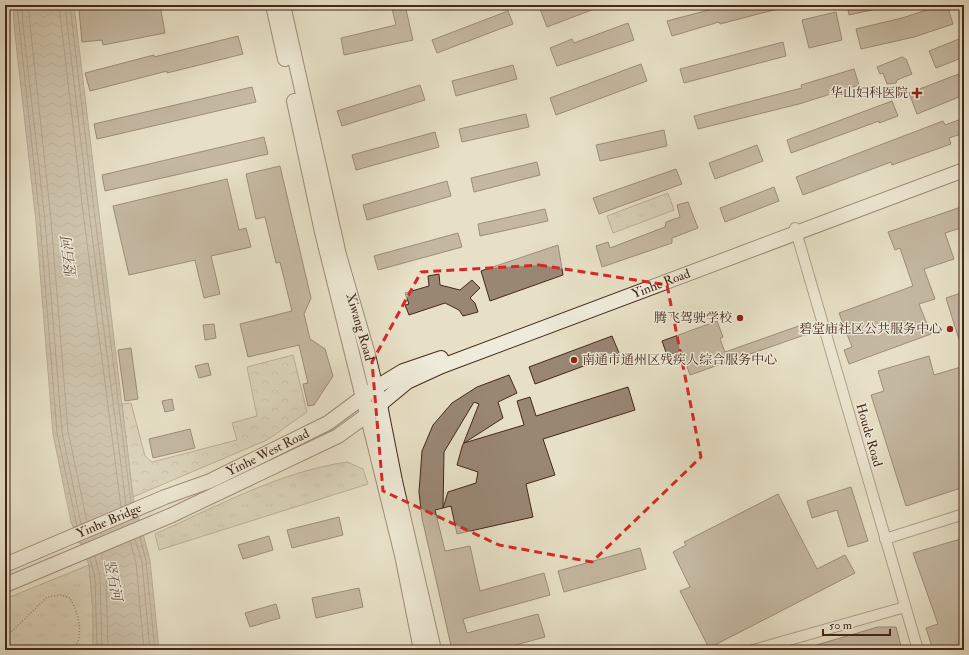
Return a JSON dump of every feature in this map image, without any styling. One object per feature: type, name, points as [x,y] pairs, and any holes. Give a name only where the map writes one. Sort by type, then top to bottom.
[{"type":"main road","name":"Xiwang Road","points":[[273,5],[322,232],[402,555],[421,650]]},
{"type":"main road","name":"Xiwang Road","points":[[283,5],[339,255],[380,405],[394,481],[434,650]]},
{"type":"main road","name":"Yinhe Road","points":[[367,415],[407,382],[442,366],[795,230],[964,162]]},
{"type":"main road","name":"Yinhe Road","points":[[364,398],[375,388],[403,370],[474,347],[652,278],[795,230],[964,170]]},
{"type":"main road","name":"Yinhe West Road","points":[[165,497],[210,481],[328,424],[364,398]]},
{"type":"main road","name":"Yinhe West Road","points":[[172,515],[338,436],[367,415]]},
{"type":"main road","name":"Yinhe Bridge","points":[[5,565],[165,497]]},
{"type":"main road","name":"Yinhe Bridge","points":[[5,584],[60,563],[172,515]]},
{"type":"street","name":"Houde Road","points":[[795,230],[918,650]]},
{"type":"street","points":[[885,539],[964,514]]},
{"type":"street","points":[[753,650],[905,607]]},
{"type":"path","points":[[5,638],[47,597],[60,595],[70,598],[76,610],[79,632],[78,643],[73,650]]},
{"type":"highlighted area","points":[[539,265],[667,285],[701,457],[592,562],[499,545],[383,491],[372,362],[421,272]]},
{"type":"green space","points":[[668,193],[674,210],[613,233],[607,216]]},
{"type":"green space","points":[[293,355],[307,412],[267,440],[133,497],[122,404],[131,403],[145,456],[152,462],[237,440],[232,423],[257,416],[247,367]]},
{"type":"green space","points":[[347,462],[363,469],[368,484],[159,550],[155,534],[249,491],[273,482],[322,467]]},
{"type":"green space","points":[[89,565],[93,613],[93,650],[5,650],[5,599]]},
{"type":"water","name":"竖石河","points":[[13,5],[74,5],[133,497],[150,560],[159,650],[93,650],[93,613],[89,565],[71,522],[53,434],[36,222]]},
{"type":"building","points":[[95,5],[160,5],[165,33],[103,45],[102,40],[82,42],[79,10],[96,7]]},
{"type":"building","points":[[391,5],[405,5],[413,40],[344,55],[341,38],[396,25]]},
{"type":"building","points":[[550,5],[602,6],[547,27],[540,9]]},
{"type":"building","points":[[728,5],[785,5],[785,7],[720,24],[719,22],[672,36],[667,21]]},
{"type":"building","points":[[847,5],[880,5],[881,8],[849,15]]},
{"type":"building","points":[[942,5],[947,5],[953,24],[914,37],[861,49],[856,29],[902,18]]},
{"type":"building","points":[[508,11],[513,24],[437,53],[432,40]]},
{"type":"building","points":[[836,12],[842,40],[809,48],[802,20]]},
{"type":"building","points":[[628,23],[634,40],[557,66],[550,48],[572,39],[574,43]]},
{"type":"building","points":[[238,36],[243,54],[167,73],[167,71],[90,91],[85,73],[154,55],[154,57]]},
{"type":"building","points":[[964,37],[964,57],[936,68],[929,51]]},
{"type":"building","points":[[783,42],[786,56],[684,83],[680,69]]},
{"type":"building","points":[[902,57],[906,59],[912,74],[897,80],[896,83],[887,84],[883,73],[880,74],[877,67]]},
{"type":"building","points":[[641,64],[647,81],[556,115],[550,98]]},
{"type":"building","points":[[513,65],[517,79],[456,96],[452,81]]},
{"type":"building","points":[[854,69],[859,85],[799,104],[698,129],[694,116],[802,88],[801,85]]},
{"type":"building","points":[[964,72],[964,95],[917,114],[909,93]]},
{"type":"building","points":[[420,85],[425,100],[342,126],[337,111]]},
{"type":"building","points":[[252,87],[256,102],[97,139],[94,124]]},
{"type":"building","points":[[892,101],[898,116],[879,123],[879,121],[791,153],[787,140]]},
{"type":"building","points":[[526,114],[529,127],[462,142],[459,129]]},
{"type":"building","points":[[964,118],[964,133],[949,138],[951,144],[892,165],[891,162],[803,195],[796,177],[943,121],[945,125]]},
{"type":"building","points":[[664,130],[667,146],[600,161],[596,145]]},
{"type":"building","points":[[435,132],[439,147],[356,170],[352,155]]},
{"type":"building","points":[[264,137],[268,154],[105,191],[102,175]]},
{"type":"building","points":[[757,145],[763,161],[715,179],[709,163]]},
{"type":"building","points":[[537,162],[540,175],[474,192],[471,178]]},
{"type":"building","points":[[280,166],[311,298],[304,314],[310,339],[325,349],[333,376],[314,405],[308,406],[303,384],[308,383],[299,345],[248,357],[240,324],[292,311],[280,262],[276,263],[265,217],[256,219],[246,174]]},
{"type":"building","points":[[676,169],[682,184],[599,214],[593,198]]},
{"type":"building","points":[[227,179],[239,230],[246,228],[251,247],[211,256],[220,294],[204,298],[195,260],[129,275],[113,206]]},
{"type":"building","points":[[447,181],[451,196],[367,220],[363,205]]},
{"type":"building","points":[[774,187],[779,201],[725,222],[720,208]]},
{"type":"building","points":[[688,202],[698,228],[672,238],[672,243],[602,267],[596,246],[608,242],[610,248],[665,227],[666,222],[680,217],[677,205]]},
{"type":"building","points":[[964,206],[964,227],[945,233],[954,259],[924,269],[935,299],[919,304],[931,334],[849,364],[844,350],[852,347],[839,313],[913,286],[900,248],[895,250],[888,232]]},
{"type":"building","points":[[545,209],[548,221],[480,236],[478,224]]},
{"type":"building","points":[[458,233],[462,247],[378,270],[374,256]]},
{"type":"building","points":[[558,245],[563,275],[490,301],[481,271]]},
{"type":"building","points":[[439,274],[440,285],[460,290],[472,280],[480,288],[470,298],[475,303],[478,312],[463,316],[459,310],[445,303],[409,315],[405,305],[409,304],[405,293],[429,286],[428,276]]},
{"type":"building","points":[[964,292],[964,349],[962,349],[946,298]]},
{"type":"building","points":[[717,321],[723,337],[720,339],[725,352],[810,322],[813,332],[690,375],[682,352],[668,358],[662,341]]},
{"type":"building","points":[[214,324],[216,338],[205,340],[203,325]]},
{"type":"building","name":"南通市通州区残疾人综合服务中心","points":[[612,336],[619,353],[535,384],[529,367]]},
{"type":"building","points":[[131,348],[138,399],[125,401],[118,350]]},
{"type":"building","points":[[929,356],[934,375],[964,366],[964,487],[906,506],[871,395],[884,391],[878,371]]},
{"type":"building","points":[[208,363],[211,375],[199,378],[195,366]]},
{"type":"building","points":[[509,375],[517,393],[498,402],[503,418],[464,443],[524,425],[517,401],[530,397],[536,416],[628,387],[635,410],[543,439],[555,475],[526,484],[533,517],[457,534],[451,506],[435,510],[445,551],[470,546],[480,591],[544,573],[550,595],[463,619],[467,633],[538,614],[545,637],[497,650],[452,650],[422,518],[419,492],[422,451],[433,425],[452,403],[477,387]],"holes":[[[474,402],[479,404],[462,447],[457,465],[478,472],[476,483],[448,492],[443,508],[444,452]]]},
{"type":"building","points":[[172,399],[174,410],[165,412],[162,401]]},
{"type":"building","points":[[190,429],[195,448],[153,458],[149,439]]},
{"type":"building","points":[[851,487],[868,541],[848,547],[837,510],[812,518],[807,501]]},
{"type":"building","points":[[778,494],[817,569],[845,555],[855,573],[709,648],[680,591],[690,587],[673,552],[686,545],[684,542]]},
{"type":"building","points":[[339,517],[343,535],[292,548],[287,530]]},
{"type":"building","points":[[269,536],[273,550],[243,559],[238,545]]},
{"type":"building","points":[[964,538],[964,644],[946,650],[933,650],[926,628],[938,624],[913,553]]},
{"type":"building","points":[[640,548],[646,569],[564,592],[558,571]]},
{"type":"building","points":[[359,588],[363,607],[316,618],[312,598]]},
{"type":"building","points":[[276,604],[280,618],[250,627],[245,613]]},
{"type":"building","points":[[878,627],[896,627],[902,650],[806,650],[806,648]]},
{"type":"place","name":"华山妇科医院","points":[[917,93]]},
{"type":"place","name":"腾飞驾驶学校","points":[[740,318]]},
{"type":"place","name":"碧堂庙社区公共服务中心","points":[[950,329]]},
{"type":"place","name":"南通市通州区残疾人综合服务中心","points":[[574,360]]}]
